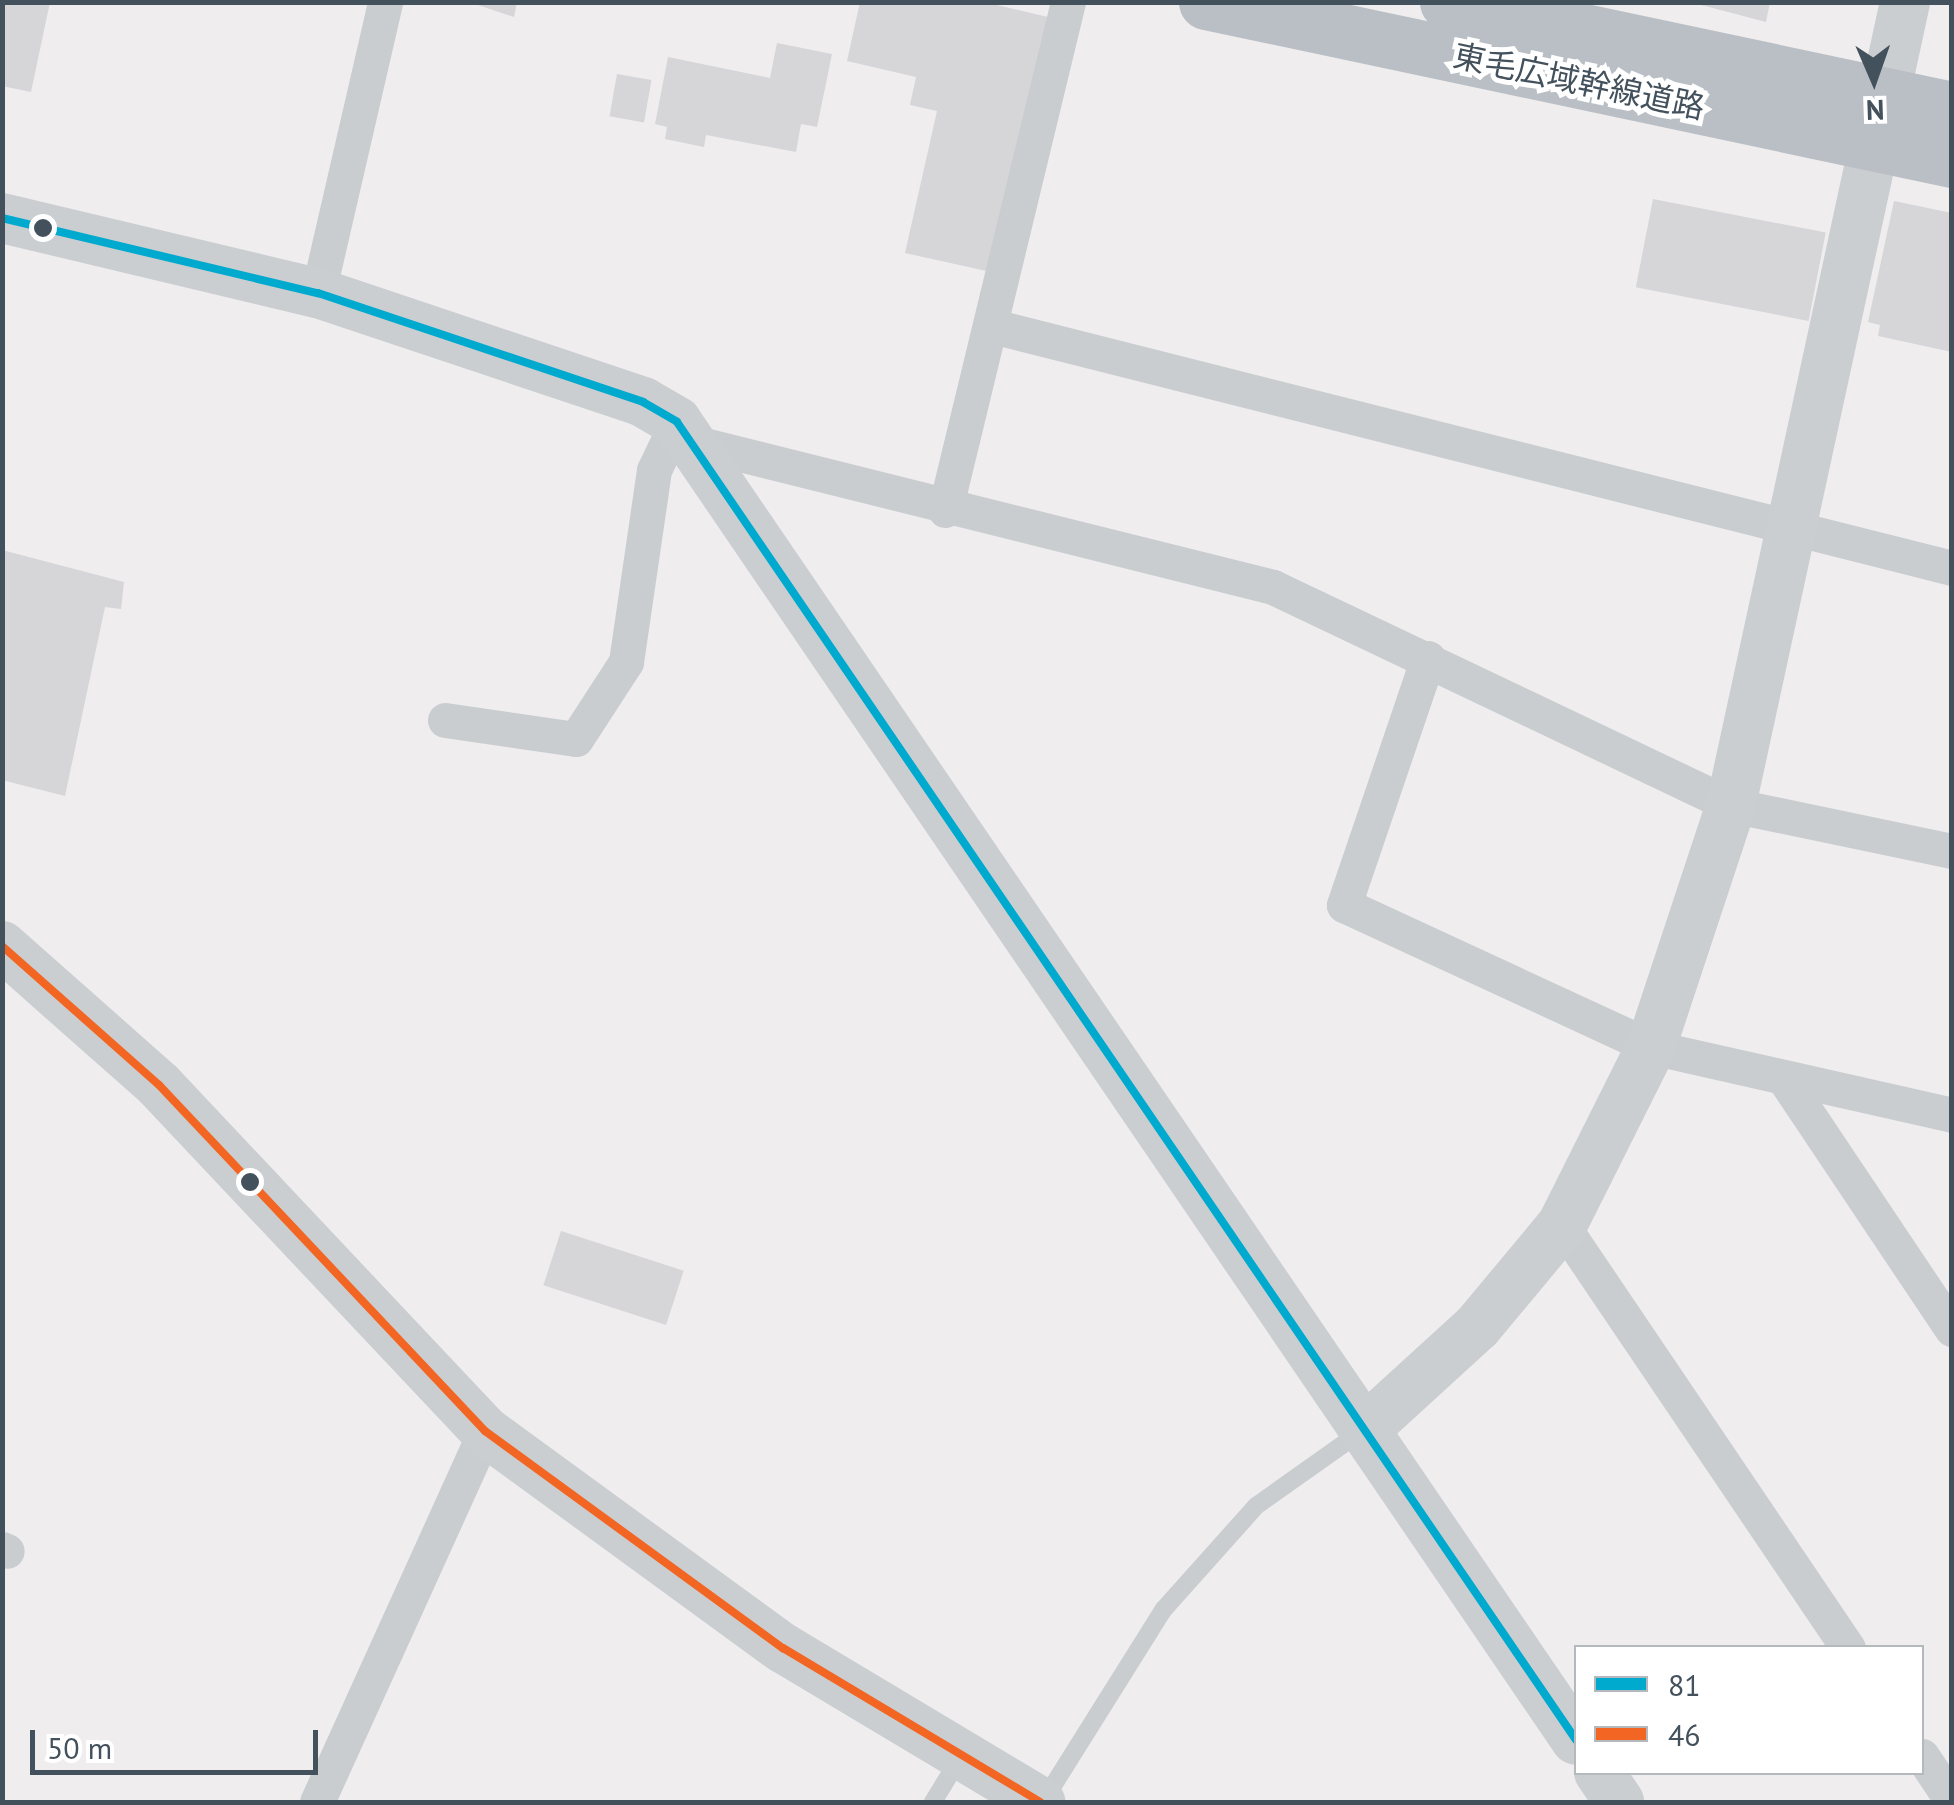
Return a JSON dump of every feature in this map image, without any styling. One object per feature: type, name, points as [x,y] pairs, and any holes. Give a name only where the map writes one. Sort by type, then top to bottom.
[{"type":"highway","name":"東毛広域幹線道路","points":[[1206,2],[1882,120],[1952,110]]},
{"type":"highway","name":"東毛広域幹線道路","points":[[1447,2],[1882,120],[1952,160]]},
{"type":"street","points":[[318,293],[385,2]]},
{"type":"street","points":[[946,510],[996,327],[1068,2]]},
{"type":"street","points":[[1363,1431],[1477,1327],[1562,1225],[1652,1047],[1730,805],[1906,2]]},
{"type":"street","points":[[2,218],[318,293],[643,402],[684,432],[1574,1737]]},
{"type":"street","points":[[996,327],[1791,534],[1952,568]]},
{"type":"street","points":[[684,432],[946,510],[1272,587],[1730,805],[1952,852]]},
{"type":"street","points":[[445,720],[576,740],[626,662],[654,470],[684,432]]},
{"type":"street","points":[[1428,658],[1344,905],[1652,1047],[1952,1115]]},
{"type":"street","points":[[2,946],[159,1085],[485,1431],[783,1648],[1041,1802]]},
{"type":"street","points":[[1785,1080],[1952,1329]]},
{"type":"street","points":[[1562,1225],[1846,1645]]},
{"type":"street","points":[[317,1802],[485,1431]]},
{"type":"street","points":[[1924,1759],[1952,1801]]},
{"type":"street","points":[[1601,1775],[1619,1802]]},
{"type":"lane","points":[[1041,1802],[1164,1609],[1256,1506],[1363,1431]]},
{"type":"lane","points":[[933,1802],[962,1756]]},
{"type":"building","points":[[2,2],[50,2],[31,92],[2,86]]},
{"type":"building","points":[[469,2],[517,2],[514,17]]},
{"type":"building","points":[[860,2],[984,2],[1048,17],[991,272],[905,253],[937,111],[910,105],[916,77],[847,61]]},
{"type":"building","points":[[1690,2],[1770,2],[1766,22]]},
{"type":"building","points":[[777,43],[832,54],[817,127],[801,124],[796,152],[706,135],[704,147],[665,139],[667,127],[655,124],[668,57],[770,78]]},
{"type":"building","points":[[617,74],[651,80],[644,122],[610,116]]},
{"type":"building","points":[[1653,199],[1826,233],[1809,321],[1636,287]]},
{"type":"building","points":[[1894,201],[1952,213],[1952,352],[1878,336],[1880,325],[1868,322]]},
{"type":"building","points":[[2,550],[124,582],[121,609],[105,607],[65,796],[2,780]]},
{"type":"building","points":[[561,1231],[684,1271],[666,1325],[543,1285]]},
{"type":"transit line","name":"81","points":[[2,218],[318,293],[643,402],[677,422],[1574,1737]]},
{"type":"transit line","name":"46","points":[[2,946],[159,1085],[485,1431],[783,1648],[1040,1802]]}]
